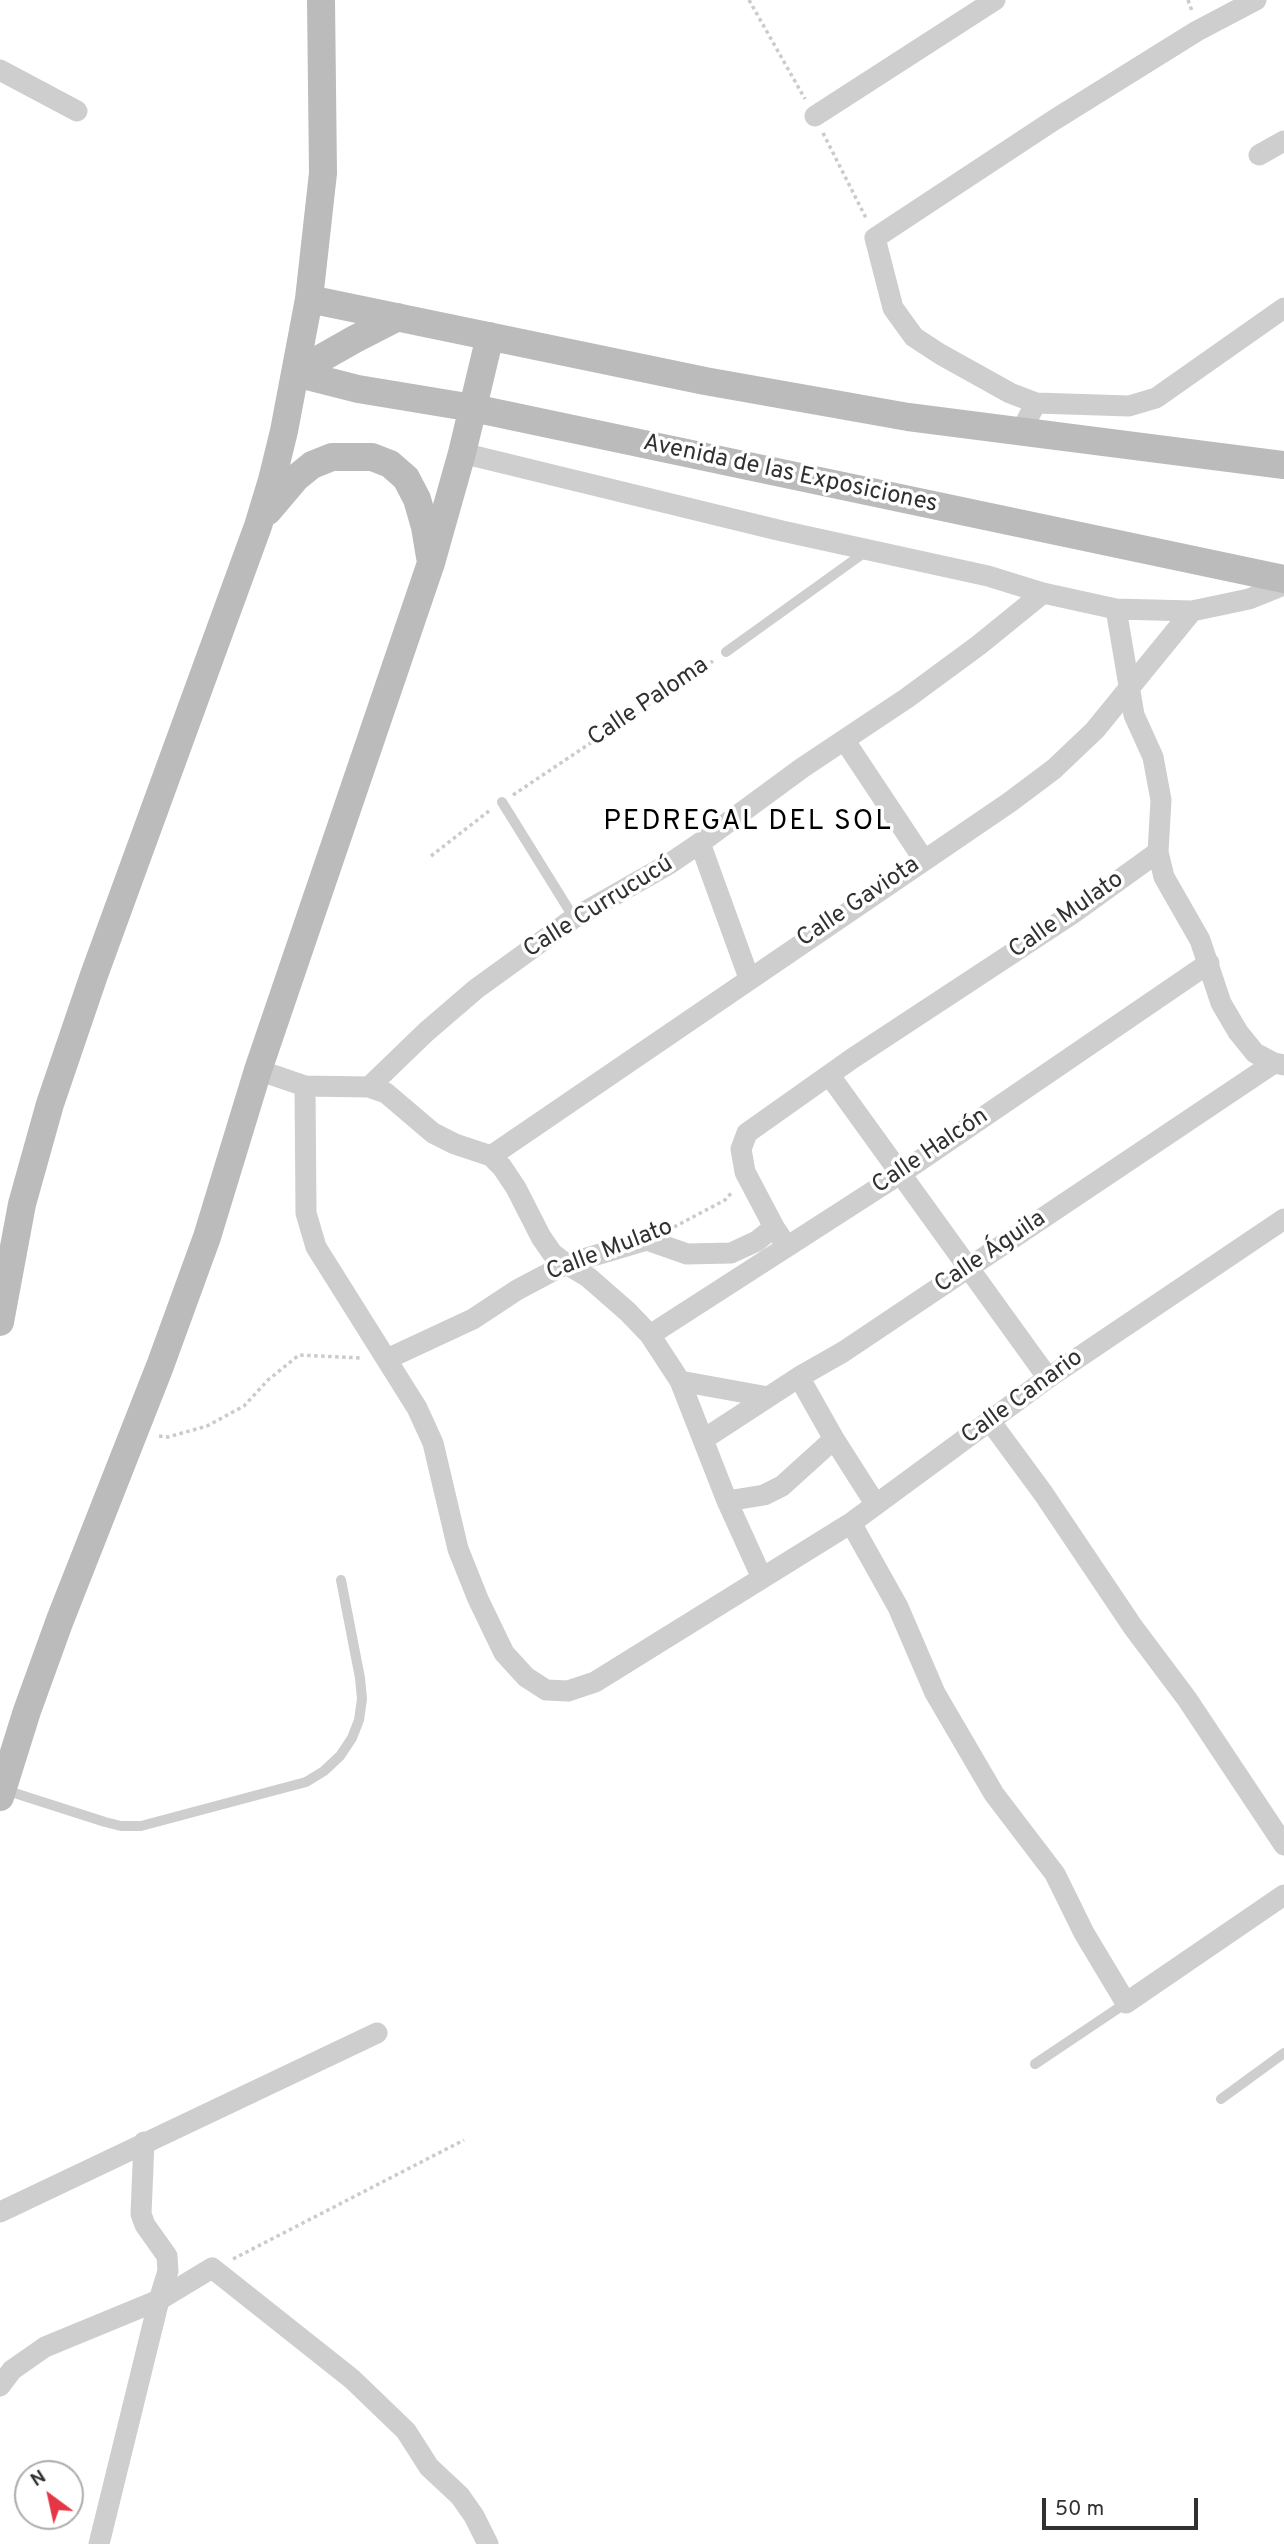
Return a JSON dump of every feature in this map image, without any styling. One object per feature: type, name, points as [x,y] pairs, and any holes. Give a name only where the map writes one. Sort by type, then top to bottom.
[{"type":"street","points":[[0,1322],[34,1155],[94,975],[258,526],[281,443],[309,299],[323,173],[321,0]]},
{"type":"street","points":[[815,116],[995,0]]},
{"type":"street","points":[[1256,0],[1197,31],[1054,120],[876,238],[893,308],[915,337],[1010,393],[1036,402],[1129,406],[1156,398],[1284,308]]},
{"type":"street","points":[[0,70],[77,111]]},
{"type":"street","points":[[1259,155],[1284,141]]},
{"type":"street","points":[[309,299],[745,388],[908,417],[1284,465]]},
{"type":"street","points":[[295,373],[398,317]]},
{"type":"street","points":[[1,1793],[36,1685],[207,1237],[258,1070],[431,563],[491,336]]},
{"type":"street","name":"Avenida de las Exposiciones","points":[[295,373],[358,389],[473,408],[1284,579]]},
{"type":"street","points":[[1021,431],[1036,402]]},
{"type":"street","points":[[462,453],[782,531],[988,576],[1043,593],[1116,609],[1192,611],[1249,599],[1284,586]]},
{"type":"street","points":[[258,526],[279,497],[312,465],[332,457],[372,457],[390,464],[406,478],[417,499],[431,563]]},
{"type":"street","name":"Calle Currucucú","points":[[369,1087],[466,998],[574,918],[669,864],[700,843],[979,645],[1043,593]]},
{"type":"street","points":[[1116,609],[1134,715],[1153,757],[1161,800],[1161,835],[1157,852],[1164,877],[1200,940],[1221,1003],[1238,1032],[1255,1053],[1279,1064]]},
{"type":"street","name":"Calle Gaviota","points":[[491,1156],[1010,802],[1054,769],[1095,730],[1192,611]]},
{"type":"street","points":[[845,741],[924,860]]},
{"type":"street","points":[[700,843],[749,978]]},
{"type":"street","name":"Calle Mulato","points":[[744,1172],[741,1149],[747,1133],[871,1046],[1072,914],[1157,852]]},
{"type":"street","name":"Calle Halcón","points":[[650,1335],[900,1174],[1209,963]]},
{"type":"street","name":"Calle Águila","points":[[704,1438],[843,1352],[1279,1064]]},
{"type":"street","points":[[258,1070],[305,1086],[369,1087],[386,1093],[433,1133],[455,1144],[491,1156],[502,1167],[552,1253],[608,1292],[650,1335],[680,1381],[727,1501],[762,1578]]},
{"type":"street","points":[[830,1076],[1048,1378]]},
{"type":"street","points":[[305,1086],[306,1213],[316,1247],[387,1359]]},
{"type":"street","points":[[744,1172],[787,1247]]},
{"type":"street","name":"Calle Canario","points":[[387,1359],[417,1408],[433,1443],[458,1549],[504,1653],[526,1678],[545,1690],[568,1691],[595,1682],[851,1523],[1048,1378],[1284,1219]]},
{"type":"street","points":[[647,1240],[687,1254],[731,1253],[757,1241],[774,1227]]},
{"type":"street","name":"Calle Mulato","points":[[387,1359],[473,1319],[517,1290],[566,1264],[647,1240]]},
{"type":"street","points":[[799,1377],[876,1505]]},
{"type":"street","points":[[680,1381],[768,1397]]},
{"type":"street","points":[[990,1421],[1044,1493],[1133,1627],[1187,1699],[1284,1846]]},
{"type":"street","points":[[727,1501],[764,1494],[782,1486],[834,1439]]},
{"type":"street","points":[[851,1523],[898,1607],[935,1693],[994,1794],[1055,1874],[1084,1933],[1126,2003],[1284,1895]]},
{"type":"street","points":[[0,2212],[377,2032]]},
{"type":"street","points":[[99,2544],[168,2271],[167,2256],[145,2225],[141,2214],[144,2143]]},
{"type":"street","points":[[0,2386],[12,2370],[45,2347],[159,2300],[212,2268],[352,2379],[406,2431],[429,2467],[460,2496],[488,2544]]},
{"type":"lane","name":"Calle Paloma","points":[[726,652],[868,550]]},
{"type":"lane","points":[[502,802],[574,918]]},
{"type":"lane","points":[[1,1793],[121,1826],[141,1826],[306,1782],[324,1771],[340,1756],[352,1738],[359,1720],[362,1699],[341,1580]]},
{"type":"lane","points":[[1035,2064],[1126,2003]]},
{"type":"lane","points":[[1221,2099],[1284,2053]]},
{"type":"path","name":"Calle Paloma","points":[[431,856],[502,802],[726,652]]},
{"type":"path","name":"Calle Mulato","points":[[647,1240],[725,1200],[736,1188],[744,1172]]},
{"type":"path","points":[[132,1436],[168,1437],[207,1426],[244,1406],[268,1380],[299,1355],[387,1359]]},
{"type":"path","points":[[212,2268],[464,2140]]},
{"type":"district","name":"PEDREGAL DEL SOL","points":[[748,823]]}]
